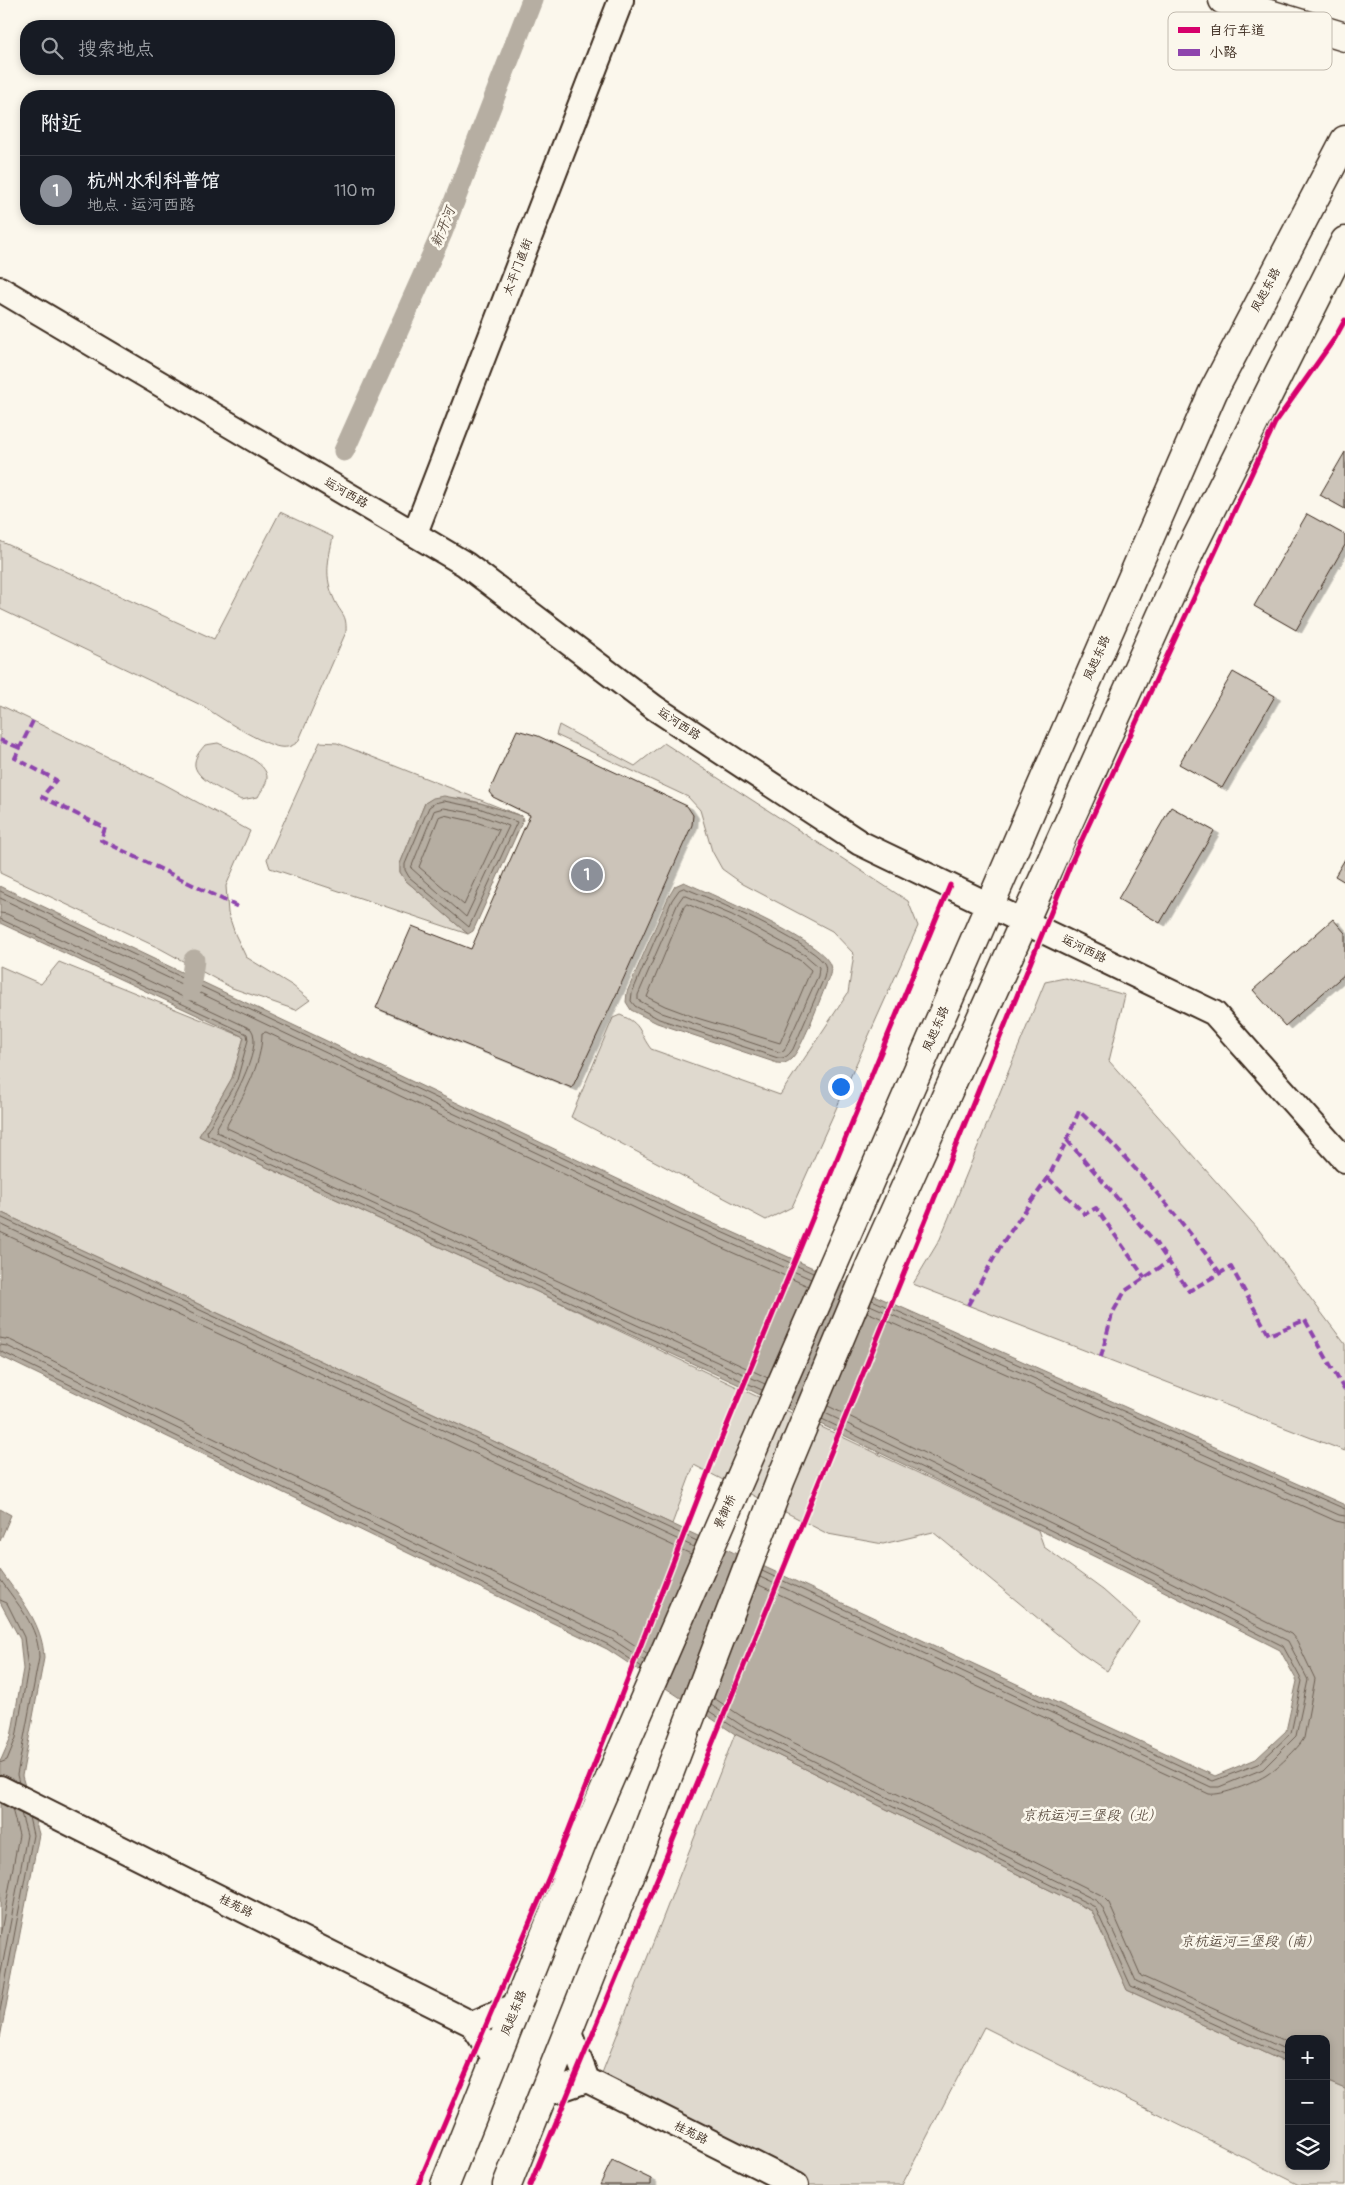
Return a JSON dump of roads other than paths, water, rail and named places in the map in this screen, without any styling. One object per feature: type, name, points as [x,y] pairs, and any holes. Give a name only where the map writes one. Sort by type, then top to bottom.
[{"type":"main road","points":[[1223,0],[1262,12]]},
{"type":"main road","points":[[1332,34],[1345,38]]},
{"type":"main road","name":"凤起东路","points":[[868,1184],[1213,392],[1345,140]]},
{"type":"main road","points":[[507,2185],[637,1858],[781,1479],[901,1197],[1191,549],[1345,241]]},
{"type":"main road","name":"景御桥","points":[[583,1840],[868,1184]]},
{"type":"main road","name":"凤起东路","points":[[445,2185],[583,1840]]},
{"type":"street","name":"太平门直街","points":[[414,533],[621,0]]},
{"type":"street","name":"运河西路","points":[[0,289],[465,564],[656,708],[860,843],[1024,920],[1214,1013],[1345,1160]]},
{"type":"street","name":"桂苑路","points":[[0,1788],[472,2024]]},
{"type":"street","points":[[495,2059],[472,2024],[517,2005]]},
{"type":"street","points":[[543,2095],[587,2080],[568,2030]]},
{"type":"street","name":"桂苑路","points":[[587,2080],[796,2185]]},
{"type":"water","points":[[444,796],[480,803],[521,816],[523,820],[473,931],[468,934],[405,880],[400,872],[400,864],[425,803],[433,798]]},
{"type":"water","points":[[684,882],[788,931],[823,955],[830,965],[831,971],[806,1034],[795,1054],[788,1061],[777,1063],[657,1023],[631,1010],[626,1002],[627,992],[668,898],[675,886]]},
{"type":"water","points":[[0,886],[683,1210],[1345,1505],[1345,2089],[1330,2083],[1330,2035],[1285,2035],[1285,2062],[1127,1990],[1092,1911],[735,1734],[607,1649],[0,1356],[0,1212],[1215,1776],[1256,1759],[1286,1731],[1297,1681],[1280,1650],[1114,1566],[748,1389],[199,1136],[232,1078],[244,1037],[0,923]]},
{"type":"water","points":[[0,1509],[11,1515],[0,1541]]},
{"type":"water","points":[[0,1570],[35,1622],[43,1645],[44,1658],[22,1776],[39,1834],[0,2038],[0,1762],[11,1737],[23,1669],[20,1639],[0,1602]]},
{"type":"waterway","name":"新开河","points":[[344,451],[442,233],[532,0]]},
{"type":"waterway","name":"新开河","points":[[190,990],[194,960]]},
{"type":"place","name":"杭州水利科普馆","points":[[587,875]]},
{"type":"water label","name":"京杭运河三堡段（北）","points":[[1092,1815]]},
{"type":"water label","name":"京杭运河三堡段（南）","points":[[1250,1941]]}]
